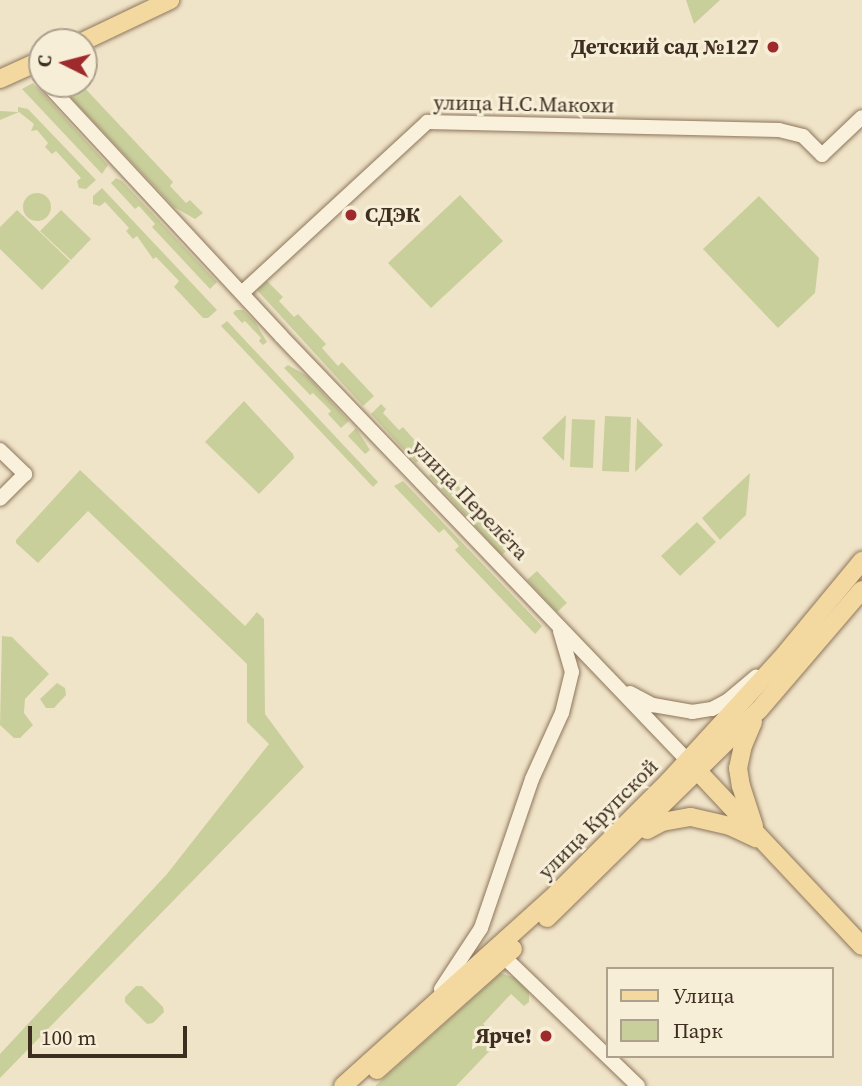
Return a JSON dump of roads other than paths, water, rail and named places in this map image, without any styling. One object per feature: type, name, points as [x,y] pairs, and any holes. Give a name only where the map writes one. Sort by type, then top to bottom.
[{"type":"main road","points":[[98,34],[170,0]]},
{"type":"main road","points":[[0,79],[28,70]]},
{"type":"main road","name":"улица Крупской","points":[[359,1086],[504,957],[631,838],[862,561]]},
{"type":"main road","name":"улица Крупской","points":[[343,1086],[417,1016],[557,893],[669,781],[692,766],[759,710],[862,590]]},
{"type":"main road","points":[[759,710],[743,745],[738,768],[746,807],[765,844]]},
{"type":"main road","name":"улица Перелёта","points":[[692,766],[862,946]]},
{"type":"main road","points":[[631,838],[662,822],[691,817],[730,826],[765,844]]},
{"type":"street","name":"улица Перелёта","points":[[60,98],[692,766]]},
{"type":"street","name":"улица Н.С.Макохи","points":[[243,292],[427,122],[779,130],[803,136],[822,155],[862,117]]},
{"type":"street","points":[[0,450],[25,474],[0,499]]},
{"type":"street","points":[[417,1016],[451,978],[481,928],[532,779],[562,713],[572,672],[557,623]]},
{"type":"street","points":[[612,679],[653,705],[692,712],[712,709],[727,701],[780,660]]},
{"type":"street","points":[[504,957],[606,1055]]},
{"type":"street","points":[[609,1058],[638,1086]]},
{"type":"place","name":"Детский сад №127","points":[[773,47]]},
{"type":"place","name":"СДЭК","points":[[351,215]]},
{"type":"place","name":"Ярче!","points":[[546,1036]]}]
